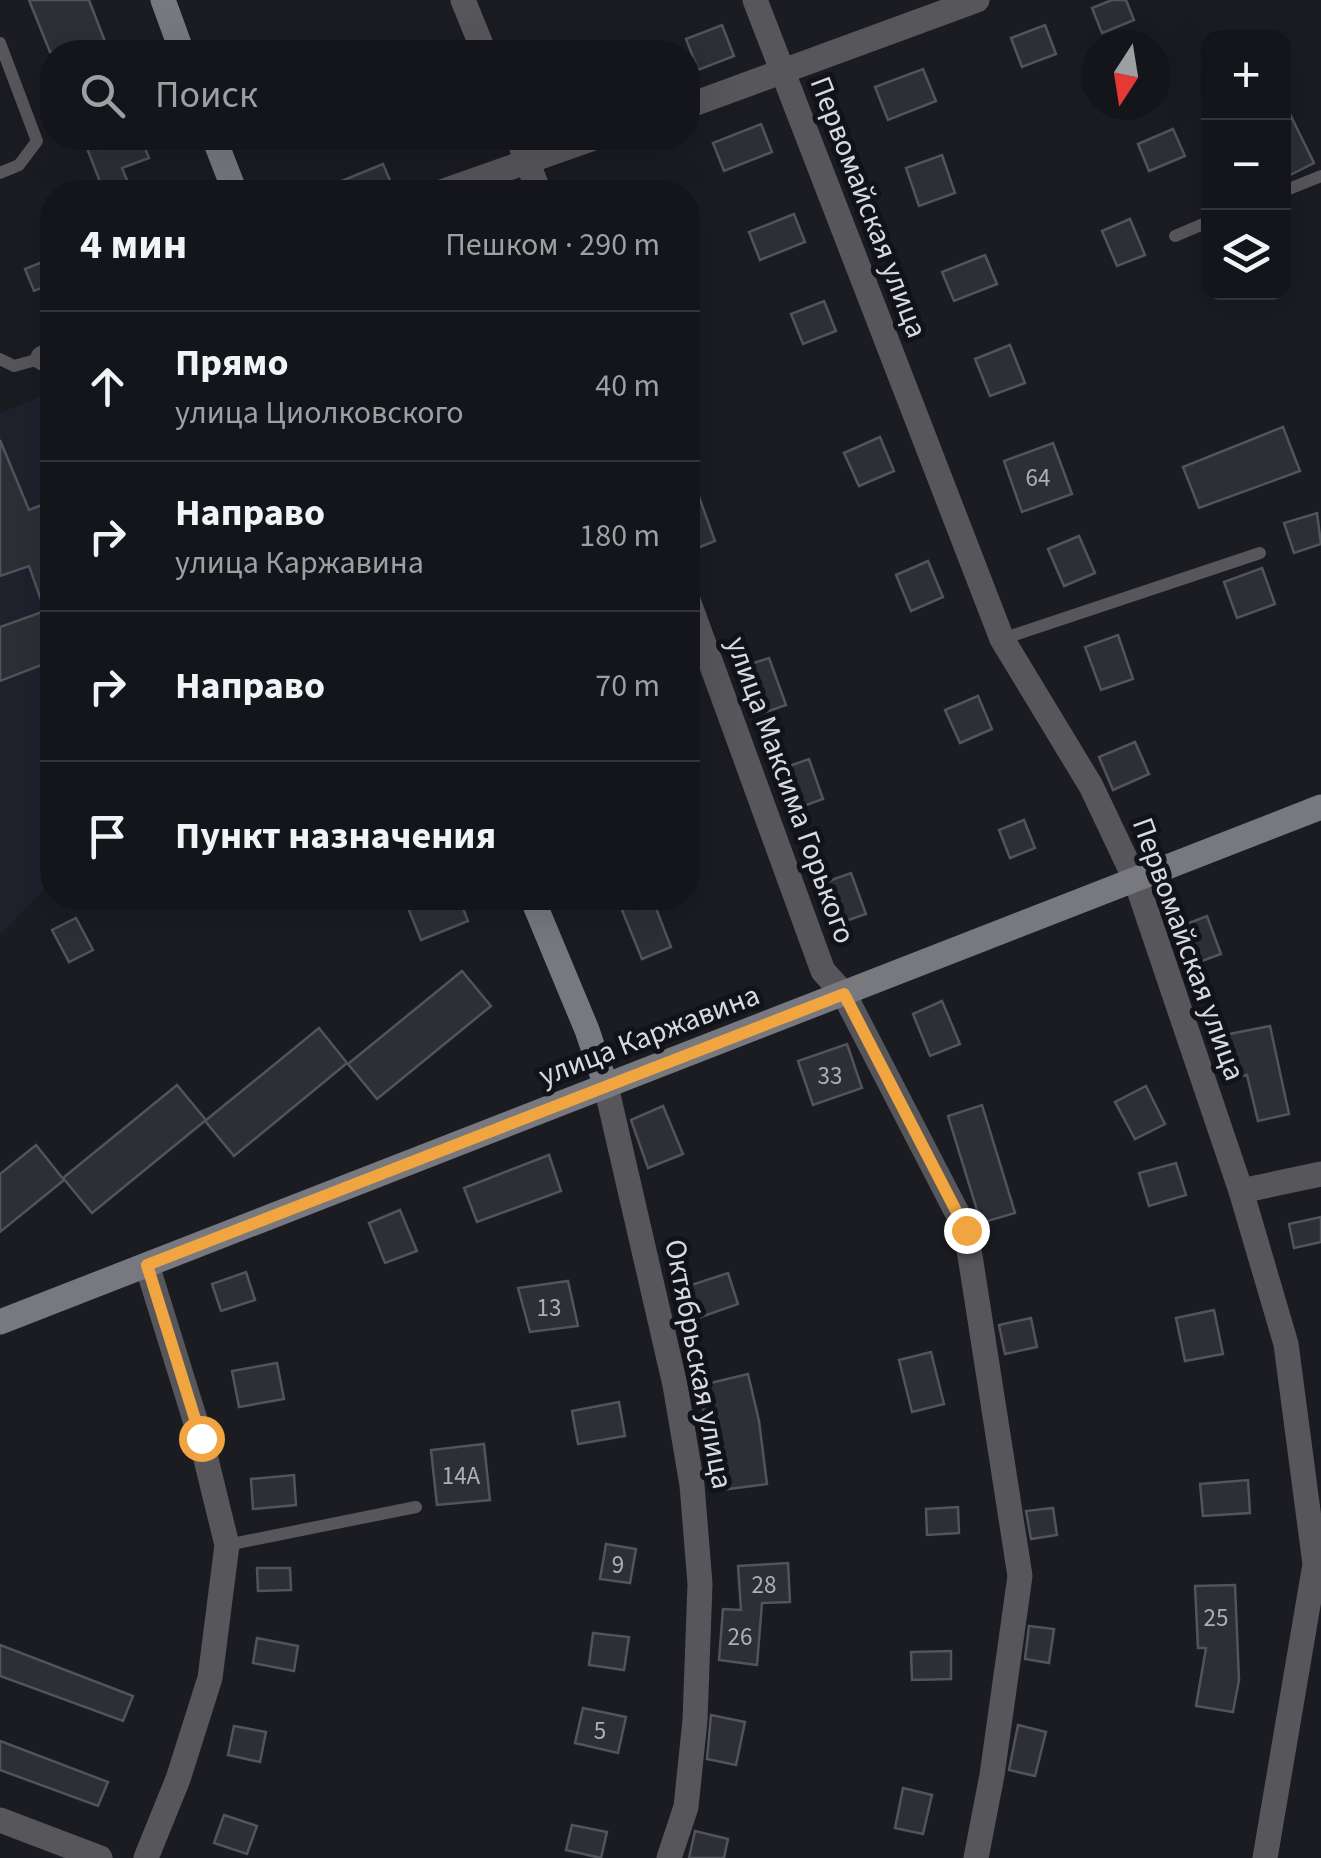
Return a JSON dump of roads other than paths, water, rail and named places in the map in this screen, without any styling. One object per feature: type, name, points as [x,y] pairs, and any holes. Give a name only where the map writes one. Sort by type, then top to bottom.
[{"type":"street","points":[[163,0],[178,40]]},
{"type":"street","points":[[462,0],[479,40]]},
{"type":"street","name":"Первомайская улица","points":[[756,0],[1002,639],[1091,786],[1136,882],[1241,1192],[1286,1344],[1318,1564],[1265,1858]]},
{"type":"street","points":[[700,102],[978,0]]},
{"type":"street","points":[[219,150],[230,180]]},
{"type":"street","points":[[464,180],[521,150]]},
{"type":"street","points":[[523,150],[535,180]]},
{"type":"street","name":"улица Максима Горького","points":[[700,633],[823,971],[844,994],[966,1230],[1020,1576],[992,1775],[976,1858]]},
{"type":"street","name":"улица Каржавина","points":[[0,1322],[1321,807]]},
{"type":"street","name":"Октябрьская улица","points":[[537,910],[606,1086],[675,1385],[692,1485],[700,1584],[695,1720],[686,1807],[669,1858]]},
{"type":"street","points":[[1241,1192],[1321,1174]]},
{"type":"street","points":[[146,1858],[178,1779],[210,1678],[227,1544],[201,1438],[147,1265]]},
{"type":"street","points":[[0,1820],[100,1858]]},
{"type":"lane","points":[[0,43],[37,141],[19,165],[0,173]]},
{"type":"lane","points":[[1291,188],[1321,176]]},
{"type":"lane","points":[[1175,236],[1201,225]]},
{"type":"lane","points":[[0,359],[14,366],[40,358]]},
{"type":"lane","points":[[1002,639],[1260,552]]},
{"type":"lane","points":[[227,1544],[416,1507]]}]
